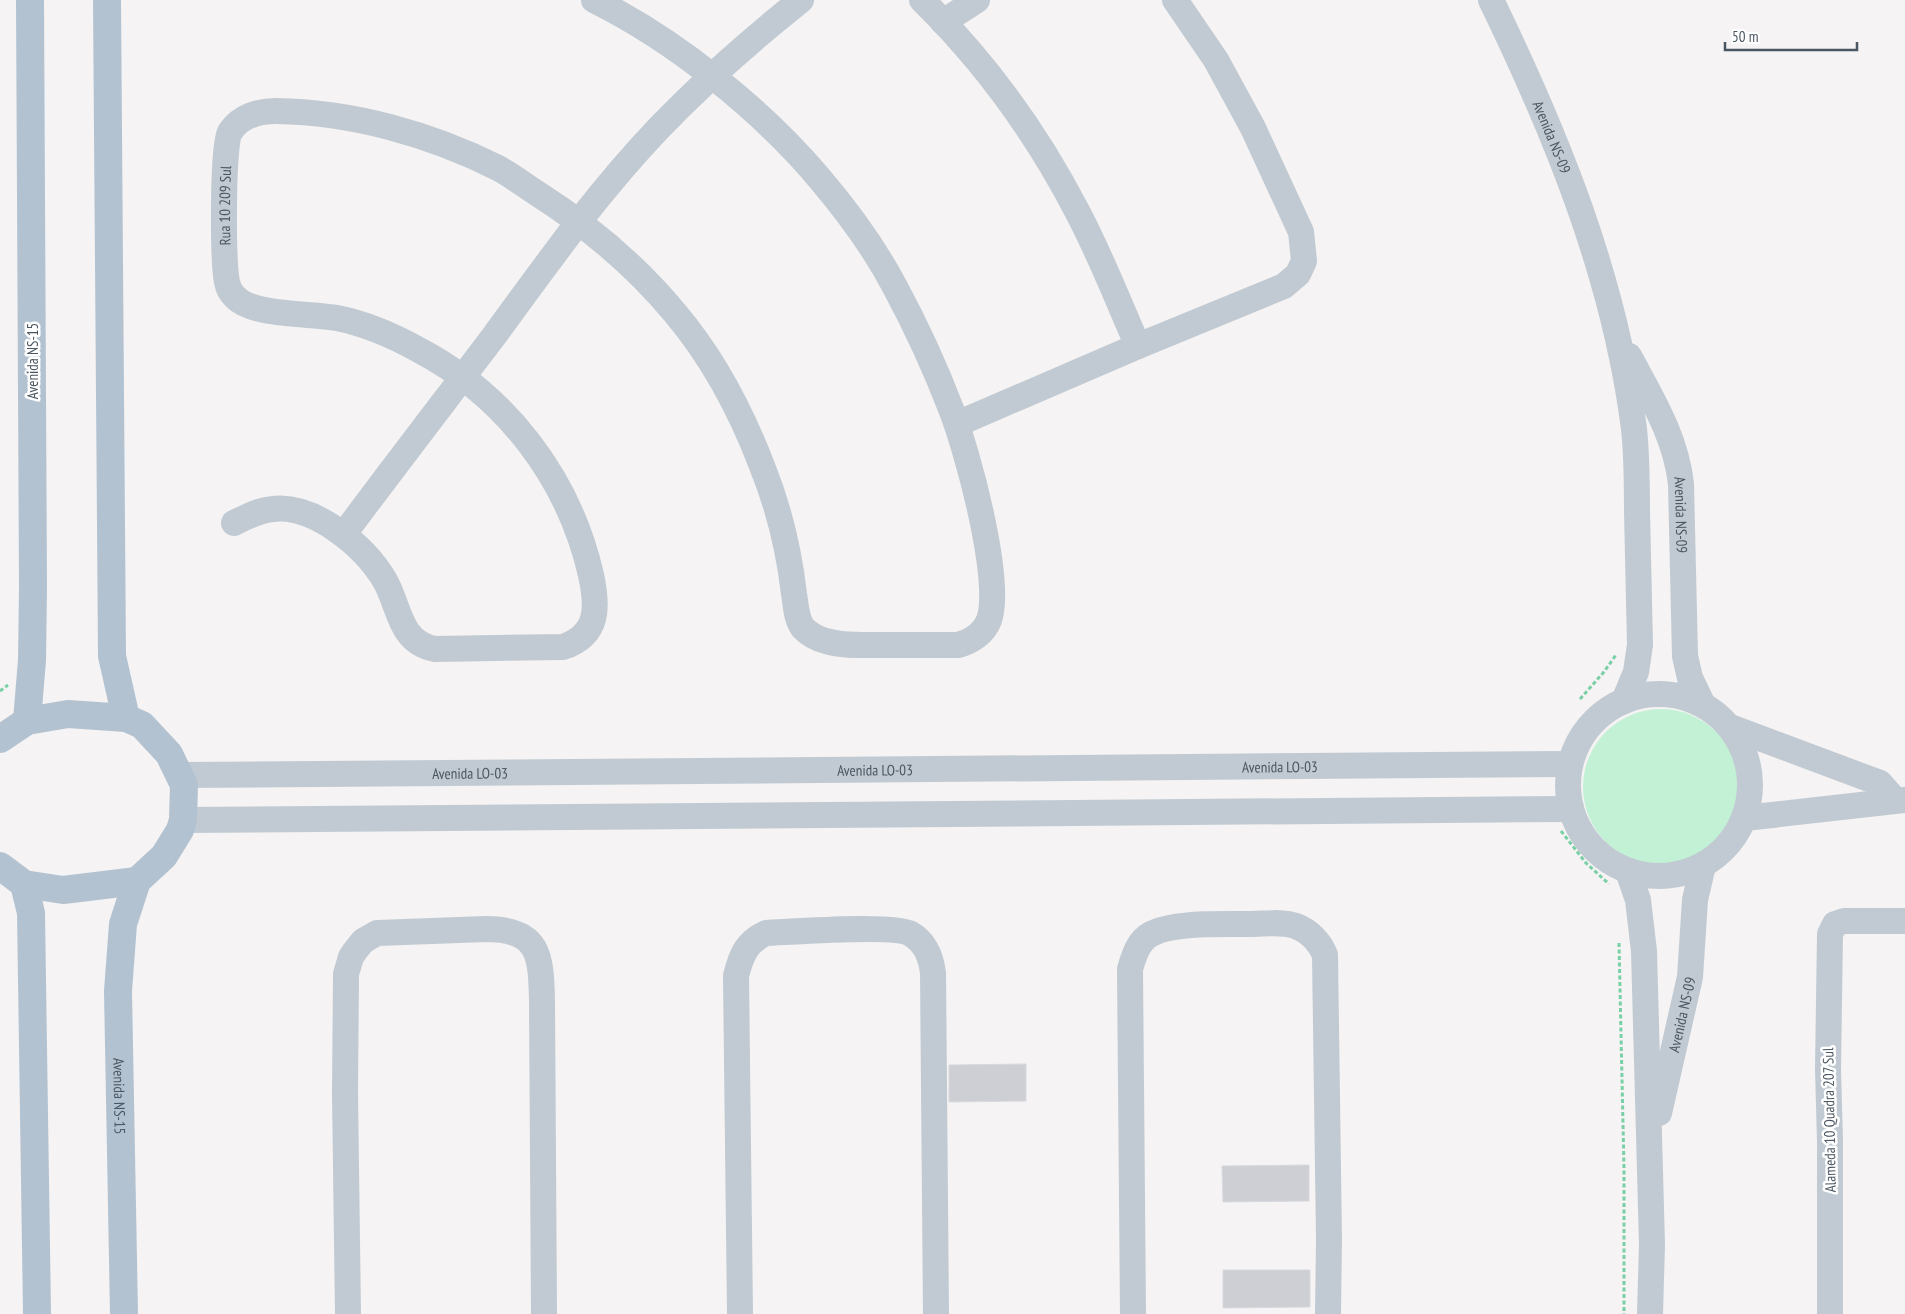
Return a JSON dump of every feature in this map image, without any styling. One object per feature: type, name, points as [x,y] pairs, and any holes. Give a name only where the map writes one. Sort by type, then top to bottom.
[{"type":"main road","name":"Avenida NS-15","points":[[26,721],[32,660],[34,588],[30,0]]},
{"type":"main road","points":[[106,0],[112,656],[126,718]]},
{"type":"main road","name":"Avenida NS-15","points":[[0,739],[26,721],[68,714],[126,718],[142,725],[169,754],[184,785],[183,820],[175,842],[164,856],[137,881],[123,924],[118,991],[124,1314]]},
{"type":"main road","points":[[0,866],[24,884],[63,890],[137,881]]},
{"type":"main road","points":[[24,884],[31,913],[37,1314]]},
{"type":"street","points":[[578,223],[622,258],[653,288],[675,313],[714,366],[749,433],[777,505],[786,539],[799,620],[803,628],[826,642],[848,645],[958,644],[971,641],[985,628],[990,615],[992,578],[977,498],[957,424],[918,333],[894,285],[847,213],[820,180],[774,130],[712,77],[655,36],[594,0]]},
{"type":"street","points":[[344,534],[578,223],[631,159],[682,104],[801,0]]},
{"type":"street","points":[[922,0],[943,22],[998,88],[1050,164],[1077,211],[1093,244],[1138,346]]},
{"type":"street","points":[[943,22],[977,0]]},
{"type":"street","points":[[957,424],[1284,286],[1298,274],[1304,261],[1301,232],[1253,128],[1216,60],[1175,0]]},
{"type":"street","name":"Avenida NS-09","points":[[1491,0],[1526,77],[1582,212],[1598,261],[1618,335],[1634,432],[1640,644],[1636,672],[1624,701]]},
{"type":"street","name":"Rua 10 209 Sul","points":[[462,377],[427,354],[376,328],[332,317],[259,309],[249,306],[232,295],[226,280],[224,169],[225,150],[230,132],[249,115],[270,111],[343,118],[396,129],[430,140],[499,169],[542,196],[578,223]]},
{"type":"street","name":"Avenida NS-09","points":[[1618,335],[1665,425],[1678,464],[1681,484],[1685,656],[1690,678],[1703,705]]},
{"type":"street","points":[[234,523],[254,513],[278,508],[306,514],[344,534],[363,550],[379,570],[388,586],[406,631],[422,646],[435,649],[557,648],[571,645],[584,636],[590,628],[595,614],[593,584],[581,540],[559,487],[541,458],[516,425],[491,400],[462,377]]},
{"type":"street","points":[[183,820],[1566,820],[1579,830],[1592,847],[1609,861],[1622,881],[1645,875],[1679,874],[1703,865],[1730,843],[1745,818],[1751,792],[1750,772],[1744,751],[1730,727],[1703,705],[1686,698],[1667,694],[1648,695],[1624,701],[1604,712],[1588,728],[1578,742],[1570,764],[1566,820]]},
{"type":"street","points":[[1730,727],[1880,783],[1900,800]]},
{"type":"street","name":"Avenida LO-03","points":[[180,775],[1570,764]]},
{"type":"street","points":[[1745,818],[1900,800]]},
{"type":"street","name":"Avenida NS-09","points":[[1650,1161],[1661,1098],[1676,1042],[1690,977],[1695,900],[1703,865]]},
{"type":"street","name":"Avenida NS-09","points":[[1622,881],[1636,890],[1643,934],[1652,1245],[1650,1314]]},
{"type":"street","name":"Alameda 10 Quadra 207 Sul","points":[[1830,1314],[1828,1069],[1829,946],[1832,927],[1844,921],[1905,921]]},
{"type":"street","points":[[1133,1314],[1130,969],[1134,954],[1144,939],[1150,934],[1169,928],[1210,924],[1265,924],[1290,925],[1302,929],[1319,944],[1325,955],[1329,1239],[1328,1314]]},
{"type":"street","points":[[348,1314],[345,996],[346,974],[351,957],[364,941],[376,933],[501,929],[520,934],[536,948],[542,985],[544,1314]]},
{"type":"street","points":[[740,1314],[736,976],[740,959],[750,944],[766,933],[884,929],[907,932],[918,940],[930,957],[933,973],[936,1314]]},
{"type":"path","points":[[1580,699],[1619,651]]},
{"type":"path","points":[[1566,820],[1586,863],[1602,876],[1622,881]]},
{"type":"path","points":[[1619,939],[1624,1168],[1624,1314]]},
{"type":"green space","points":[[1653,709],[1669,709],[1684,712],[1698,718],[1716,732],[1730,750],[1736,764],[1739,787],[1736,810],[1730,824],[1716,842],[1698,856],[1684,862],[1669,865],[1653,865],[1638,862],[1624,856],[1606,842],[1596,830],[1586,810],[1583,795],[1583,779],[1586,764],[1592,750],[1606,732],[1618,722],[1638,712]]},
{"type":"building","points":[[1026,1064],[1026,1101],[949,1102],[949,1065]]},
{"type":"building","points":[[1309,1165],[1309,1201],[1223,1202],[1222,1166]]},
{"type":"building","points":[[1223,1270],[1310,1270],[1310,1307],[1223,1308]]}]
